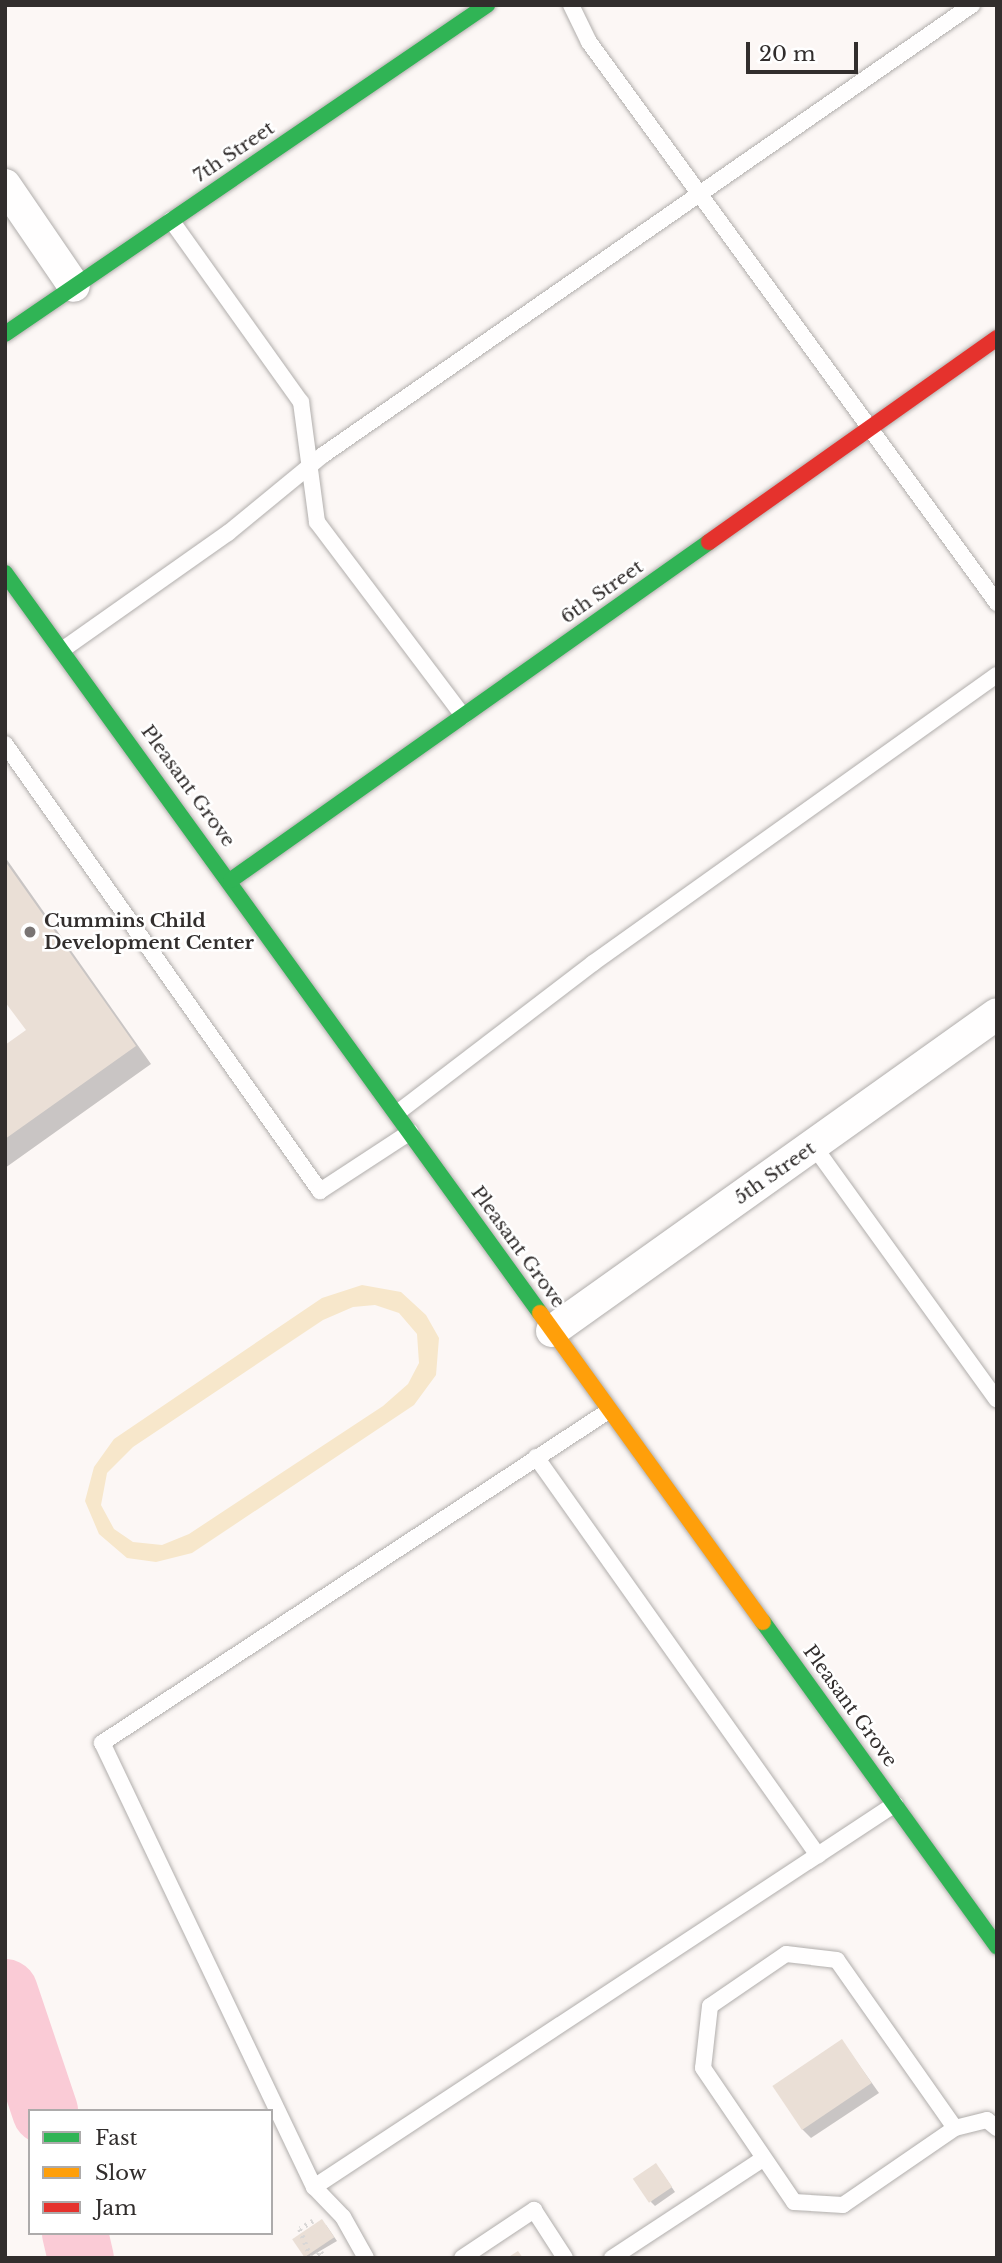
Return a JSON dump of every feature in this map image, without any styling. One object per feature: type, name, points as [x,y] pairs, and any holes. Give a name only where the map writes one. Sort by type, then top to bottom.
[{"type":"street","name":"7th Street","points":[[5,334],[487,5]]},
{"type":"street","points":[[5,185],[74,286]]},
{"type":"street","name":"6th Street","points":[[231,880],[997,338]]},
{"type":"street","name":"Pleasant Grove","points":[[5,573],[231,880],[552,1331],[997,1946]]},
{"type":"street","name":"5th Street","points":[[552,1331],[997,1014]]},
{"type":"lane","points":[[571,5],[589,42],[997,603]]},
{"type":"lane","points":[[62,650],[228,533],[310,467],[702,196],[972,5]]},
{"type":"lane","points":[[171,220],[301,402],[317,522],[463,716]]},
{"type":"lane","points":[[397,1113],[593,963],[997,674]]},
{"type":"lane","points":[[5,744],[320,1191],[410,1132]]},
{"type":"lane","points":[[813,1145],[997,1400]]},
{"type":"lane","points":[[366,2258],[343,2217],[314,2187],[102,1743],[610,1410]]},
{"type":"lane","points":[[536,1457],[818,1856]]},
{"type":"lane","points":[[314,2187],[895,1804]]},
{"type":"lane","points":[[955,2128],[837,1959],[786,1954],[710,2006],[703,2068],[794,2202],[843,2206],[955,2128],[987,2120],[997,2128]]},
{"type":"lane","points":[[612,2258],[763,2159]]},
{"type":"lane","points":[[462,2258],[534,2210],[565,2258]]},
{"type":"shaded area","points":[[362,1285],[401,1292],[426,1315],[439,1338],[436,1375],[414,1405],[192,1553],[156,1562],[127,1558],[99,1534],[85,1501],[94,1467],[114,1439],[322,1298]],"holes":[[[375,1305],[399,1313],[417,1334],[419,1363],[408,1384],[383,1406],[189,1534],[162,1545],[133,1542],[114,1529],[101,1505],[107,1473],[133,1447],[323,1320],[353,1307]]]},
{"type":"building","name":"Cummins Child Development Center","points":[[5,861],[136,1046],[5,1139],[5,1045],[26,1030],[5,1002]]},
{"type":"building","points":[[842,2039],[872,2083],[802,2130],[772,2086]]},
{"type":"building","points":[[656,2163],[672,2187],[649,2203],[633,2179]]},
{"type":"building","points":[[322,2219],[334,2237],[304,2257],[292,2239]]},
{"type":"building","points":[[518,2251],[523,2258],[507,2258]]},
{"type":"waterway","points":[[5,1992],[44,2109]]},
{"type":"waterway","points":[[75,2235],[81,2258]]},
{"type":"traffic: fast","points":[[5,334],[487,5]]},
{"type":"traffic: fast","points":[[231,880],[709,542]]},
{"type":"traffic: fast","points":[[5,573],[540,1313]]},
{"type":"traffic: fast","points":[[763,1622],[997,1946]]},
{"type":"traffic: slow","points":[[540,1313],[763,1622]]},
{"type":"traffic: jam","points":[[709,542],[997,338]]},
{"type":"place","name":"Cummins Child Development Center","points":[[30,932]]}]
